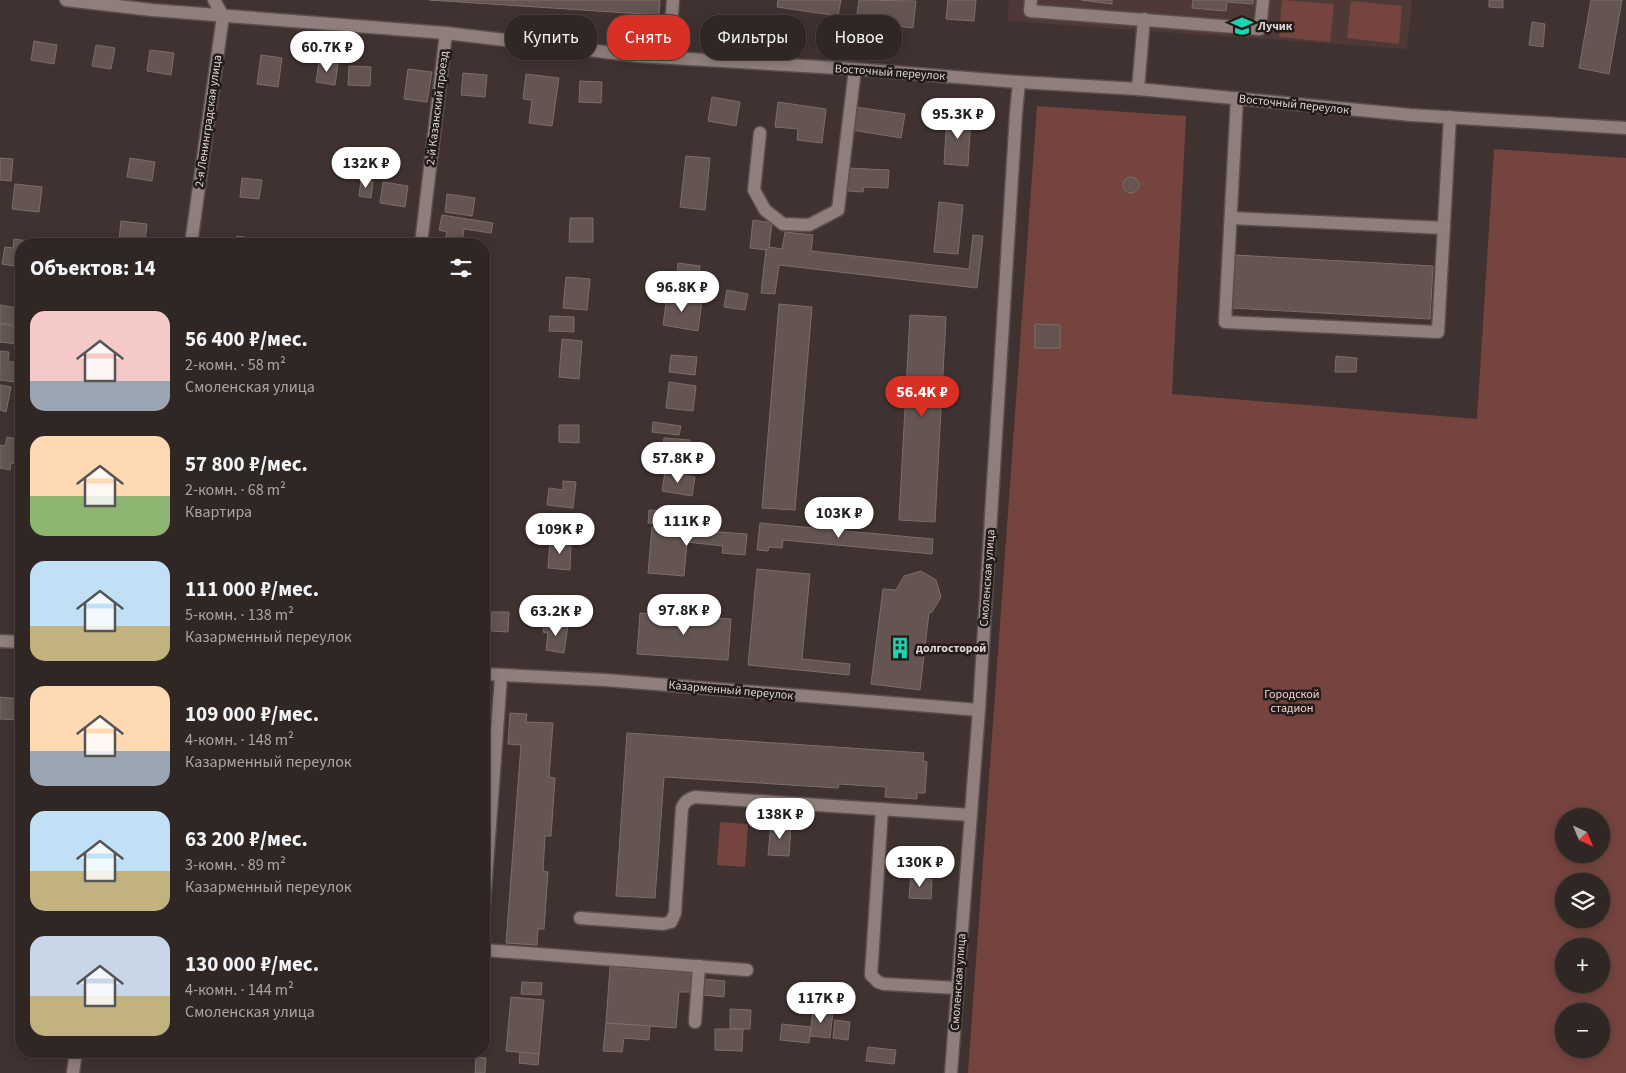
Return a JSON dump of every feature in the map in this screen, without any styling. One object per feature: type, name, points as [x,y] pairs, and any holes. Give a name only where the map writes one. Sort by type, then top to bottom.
[{"type":"street","name":"Восточный переулок","points":[[66,0],[152,10],[446,33],[607,52]]},
{"type":"street","points":[[214,0],[223,16]]},
{"type":"street","points":[[672,15],[673,0]]},
{"type":"street","points":[[1031,0],[1030,10],[1260,28],[1263,0]]},
{"type":"street","name":"2-я Ленинградская улица","points":[[192,238],[223,16]]},
{"type":"street","points":[[1138,89],[1144,19]]},
{"type":"street","name":"2-й Казанский проезд","points":[[422,238],[446,33]]},
{"type":"street","name":"Восточный переулок","points":[[690,58],[1138,89],[1450,117],[1626,128]]},
{"type":"street","points":[[760,134],[754,190],[765,210],[783,224],[809,225],[838,210],[855,69]]},
{"type":"street","name":"Смоленская улица","points":[[951,1073],[979,710],[1019,82]]},
{"type":"street","points":[[1237,98],[1225,322],[1438,332],[1450,117]]},
{"type":"street","points":[[1231,218],[1444,228]]},
{"type":"street","points":[[0,641],[15,642]]},
{"type":"street","name":"Казарменный переулок","points":[[490,675],[605,680],[979,710]]},
{"type":"street","points":[[490,825],[501,676]]},
{"type":"street","points":[[580,918],[663,924],[671,922],[675,914],[682,808],[689,798],[970,815]]},
{"type":"street","points":[[882,809],[871,975],[878,982],[884,984],[957,988]]},
{"type":"street","points":[[490,950],[747,970]]},
{"type":"street","points":[[695,1022],[700,966]]},
{"type":"street","points":[[72,1073],[75,1058]]},
{"type":"shaded area","name":"Лучик","points":[[1009,0],[1412,0],[1407,49],[1007,21]]},
{"type":"green space","points":[[1282,0],[1334,4],[1330,42],[1279,37]]},
{"type":"green space","points":[[1351,1],[1402,6],[1399,44],[1347,38]]},
{"type":"green space","name":"Городской стадион","points":[[1037,106],[1186,116],[1172,394],[1477,419],[1494,149],[1626,158],[1626,1073],[968,1073]]},
{"type":"green space","points":[[720,822],[748,824],[745,867],[717,865]]},
{"type":"building","points":[[429,0],[660,0],[659,15]]},
{"type":"building","points":[[778,0],[841,0],[838,15],[777,7]]},
{"type":"building","points":[[859,0],[916,1],[913,28],[902,27],[902,15],[857,15]]},
{"type":"building","points":[[948,0],[976,0],[974,21],[946,19]]},
{"type":"building","points":[[1081,0],[1112,0],[1112,4]]},
{"type":"building","points":[[1193,0],[1253,0],[1253,4],[1227,2],[1226,11],[1192,8]]},
{"type":"building","points":[[1489,0],[1503,0],[1503,8],[1489,7]]},
{"type":"building","points":[[1591,0],[1622,0],[1609,74],[1579,68]]},
{"type":"building","points":[[1532,22],[1545,24],[1543,47],[1529,45]]},
{"type":"building","points":[[34,41],[57,45],[54,64],[31,60]]},
{"type":"building","points":[[96,45],[115,48],[111,69],[92,66]]},
{"type":"building","points":[[150,50],[174,53],[171,75],[147,71]]},
{"type":"building","points":[[261,55],[282,58],[278,87],[257,84]]},
{"type":"building","points":[[319,62],[338,64],[335,85],[316,82]]},
{"type":"building","points":[[349,66],[371,67],[370,86],[348,85]]},
{"type":"building","points":[[408,69],[432,72],[427,102],[404,99]]},
{"type":"building","points":[[463,73],[487,75],[485,97],[461,95]]},
{"type":"building","points":[[526,74],[559,78],[552,126],[529,123],[532,100],[523,99]]},
{"type":"building","points":[[580,81],[602,82],[601,103],[579,102]]},
{"type":"building","points":[[712,97],[740,102],[736,126],[708,121]]},
{"type":"building","points":[[778,102],[826,109],[822,143],[797,140],[798,129],[775,127]]},
{"type":"building","points":[[855,107],[905,114],[901,138],[852,130]]},
{"type":"building","points":[[947,115],[971,117],[968,166],[944,164]]},
{"type":"building","points":[[686,156],[710,158],[705,210],[680,207]]},
{"type":"building","points":[[0,158],[13,159],[11,181],[0,180]]},
{"type":"building","points":[[130,158],[155,162],[152,181],[127,177]]},
{"type":"building","points":[[848,168],[889,170],[888,188],[864,187],[863,192],[847,191]]},
{"type":"building","points":[[1128,177],[1134,177],[1139,182],[1137,191],[1128,193],[1123,188],[1123,182]]},
{"type":"building","points":[[242,178],[262,180],[259,199],[240,197]]},
{"type":"building","points":[[361,180],[373,182],[371,198],[359,196]]},
{"type":"building","points":[[383,182],[408,186],[405,207],[380,203]]},
{"type":"building","points":[[15,184],[42,187],[39,212],[12,209]]},
{"type":"building","points":[[447,194],[475,198],[472,216],[445,212]]},
{"type":"building","points":[[939,202],[963,205],[958,254],[934,252]]},
{"type":"building","points":[[442,215],[493,223],[491,233],[464,229],[463,238],[446,238],[447,232],[439,230]]},
{"type":"building","points":[[570,218],[593,218],[593,242],[569,242]]},
{"type":"building","points":[[753,220],[772,223],[769,247],[766,250],[750,248]]},
{"type":"building","points":[[121,221],[147,224],[146,238],[119,238]]},
{"type":"building","points":[[785,232],[813,235],[811,251],[969,269],[973,235],[983,236],[977,288],[779,265],[775,294],[761,293],[766,250],[769,247],[782,249]]},
{"type":"building","points":[[15,239],[15,266],[2,264],[5,247],[13,248]]},
{"type":"building","points":[[1235,255],[1433,266],[1430,319],[1232,308]]},
{"type":"building","points":[[678,263],[700,266],[698,283],[676,280]]},
{"type":"building","points":[[566,277],[590,279],[587,310],[563,308]]},
{"type":"building","points":[[727,290],[748,294],[745,310],[724,307]]},
{"type":"building","points":[[667,295],[702,301],[698,331],[663,325]]},
{"type":"building","points":[[779,304],[812,307],[795,510],[762,508]]},
{"type":"building","points":[[0,305],[15,308],[15,325],[0,323]]},
{"type":"building","points":[[910,315],[946,317],[935,522],[899,520]]},
{"type":"building","points":[[550,316],[574,317],[574,332],[549,331]]},
{"type":"building","points":[[0,324],[15,326],[15,344],[0,342]]},
{"type":"building","points":[[1035,324],[1060,325],[1060,348],[1035,348]]},
{"type":"building","points":[[562,339],[582,341],[579,379],[559,377]]},
{"type":"building","points":[[0,351],[9,352],[8,361],[15,363],[15,382],[0,380]]},
{"type":"building","points":[[671,355],[697,357],[695,375],[669,372]]},
{"type":"building","points":[[1336,356],[1357,358],[1356,372],[1335,372]]},
{"type":"building","points":[[669,382],[696,386],[693,411],[666,408]]},
{"type":"building","points":[[0,385],[11,387],[6,412],[0,410]]},
{"type":"building","points":[[653,422],[681,426],[679,435],[652,432]]},
{"type":"building","points":[[559,425],[579,425],[579,443],[559,442]]},
{"type":"building","points":[[7,437],[15,439],[15,464],[11,463],[10,470],[0,468],[0,445],[5,446]]},
{"type":"building","points":[[664,438],[690,440],[688,467],[661,464]]},
{"type":"building","points":[[665,472],[695,477],[692,496],[662,491]]},
{"type":"building","points":[[563,481],[576,482],[573,508],[547,505],[549,488],[563,490]]},
{"type":"building","points":[[649,510],[680,512],[678,525],[648,523]]},
{"type":"building","points":[[760,523],[933,539],[932,554],[783,540],[782,548],[769,547],[768,551],[757,550]]},
{"type":"building","points":[[652,527],[747,534],[745,555],[722,553],[723,546],[687,542],[684,576],[648,573]]},
{"type":"building","points":[[550,540],[571,542],[570,570],[548,568]]},
{"type":"building","points":[[757,569],[810,574],[802,659],[850,664],[849,675],[748,665]]},
{"type":"building","name":"долгосторой","points":[[921,571],[936,580],[941,597],[932,612],[929,613],[920,690],[871,684],[883,589],[896,590],[904,576]]},
{"type":"building","points":[[551,595],[570,597],[568,622],[549,620]]},
{"type":"building","points":[[492,612],[509,612],[508,632],[491,631]]},
{"type":"building","points":[[640,613],[731,619],[728,660],[637,654]]},
{"type":"building","points":[[544,622],[568,625],[564,653],[546,650],[548,633],[543,632]]},
{"type":"building","points":[[0,697],[15,698],[15,720],[0,719]]},
{"type":"building","points":[[510,713],[527,714],[526,722],[553,723],[549,777],[555,778],[551,836],[545,836],[543,871],[548,872],[544,929],[538,929],[537,945],[506,943],[521,745],[508,744]]},
{"type":"building","points":[[627,733],[924,753],[923,761],[927,762],[925,793],[917,793],[917,799],[885,797],[886,787],[839,784],[838,788],[664,777],[655,898],[616,896]]},
{"type":"building","points":[[771,823],[791,825],[789,856],[768,855]]},
{"type":"building","points":[[911,874],[932,880],[931,899],[909,898]]},
{"type":"building","points":[[610,967],[693,973],[691,992],[679,992],[676,1028],[606,1023]]},
{"type":"building","points":[[705,979],[725,981],[724,997],[703,995]]},
{"type":"building","points":[[522,982],[542,983],[541,995],[521,994]]},
{"type":"building","points":[[511,997],[544,1000],[539,1054],[506,1051]]},
{"type":"building","points":[[730,1009],[751,1010],[750,1029],[730,1029]]},
{"type":"building","points":[[813,1010],[833,1012],[830,1038],[810,1036]]},
{"type":"building","points":[[835,1020],[850,1022],[848,1040],[833,1038]]},
{"type":"building","points":[[606,1023],[650,1026],[649,1040],[624,1038],[622,1052],[603,1051]]},
{"type":"building","points":[[782,1024],[811,1027],[809,1043],[780,1040]]},
{"type":"building","points":[[715,1029],[743,1029],[742,1051],[715,1050]]},
{"type":"building","points":[[868,1047],[896,1050],[894,1064],[866,1061]]},
{"type":"building","points":[[520,1052],[539,1054],[538,1065],[519,1063]]},
{"type":"building","points":[[476,1058],[486,1058],[485,1073],[475,1073]]},
{"type":"place","name":"Лучик","points":[[1242,26]]},
{"type":"place","name":"долгосторой","points":[[900,648]]}]
